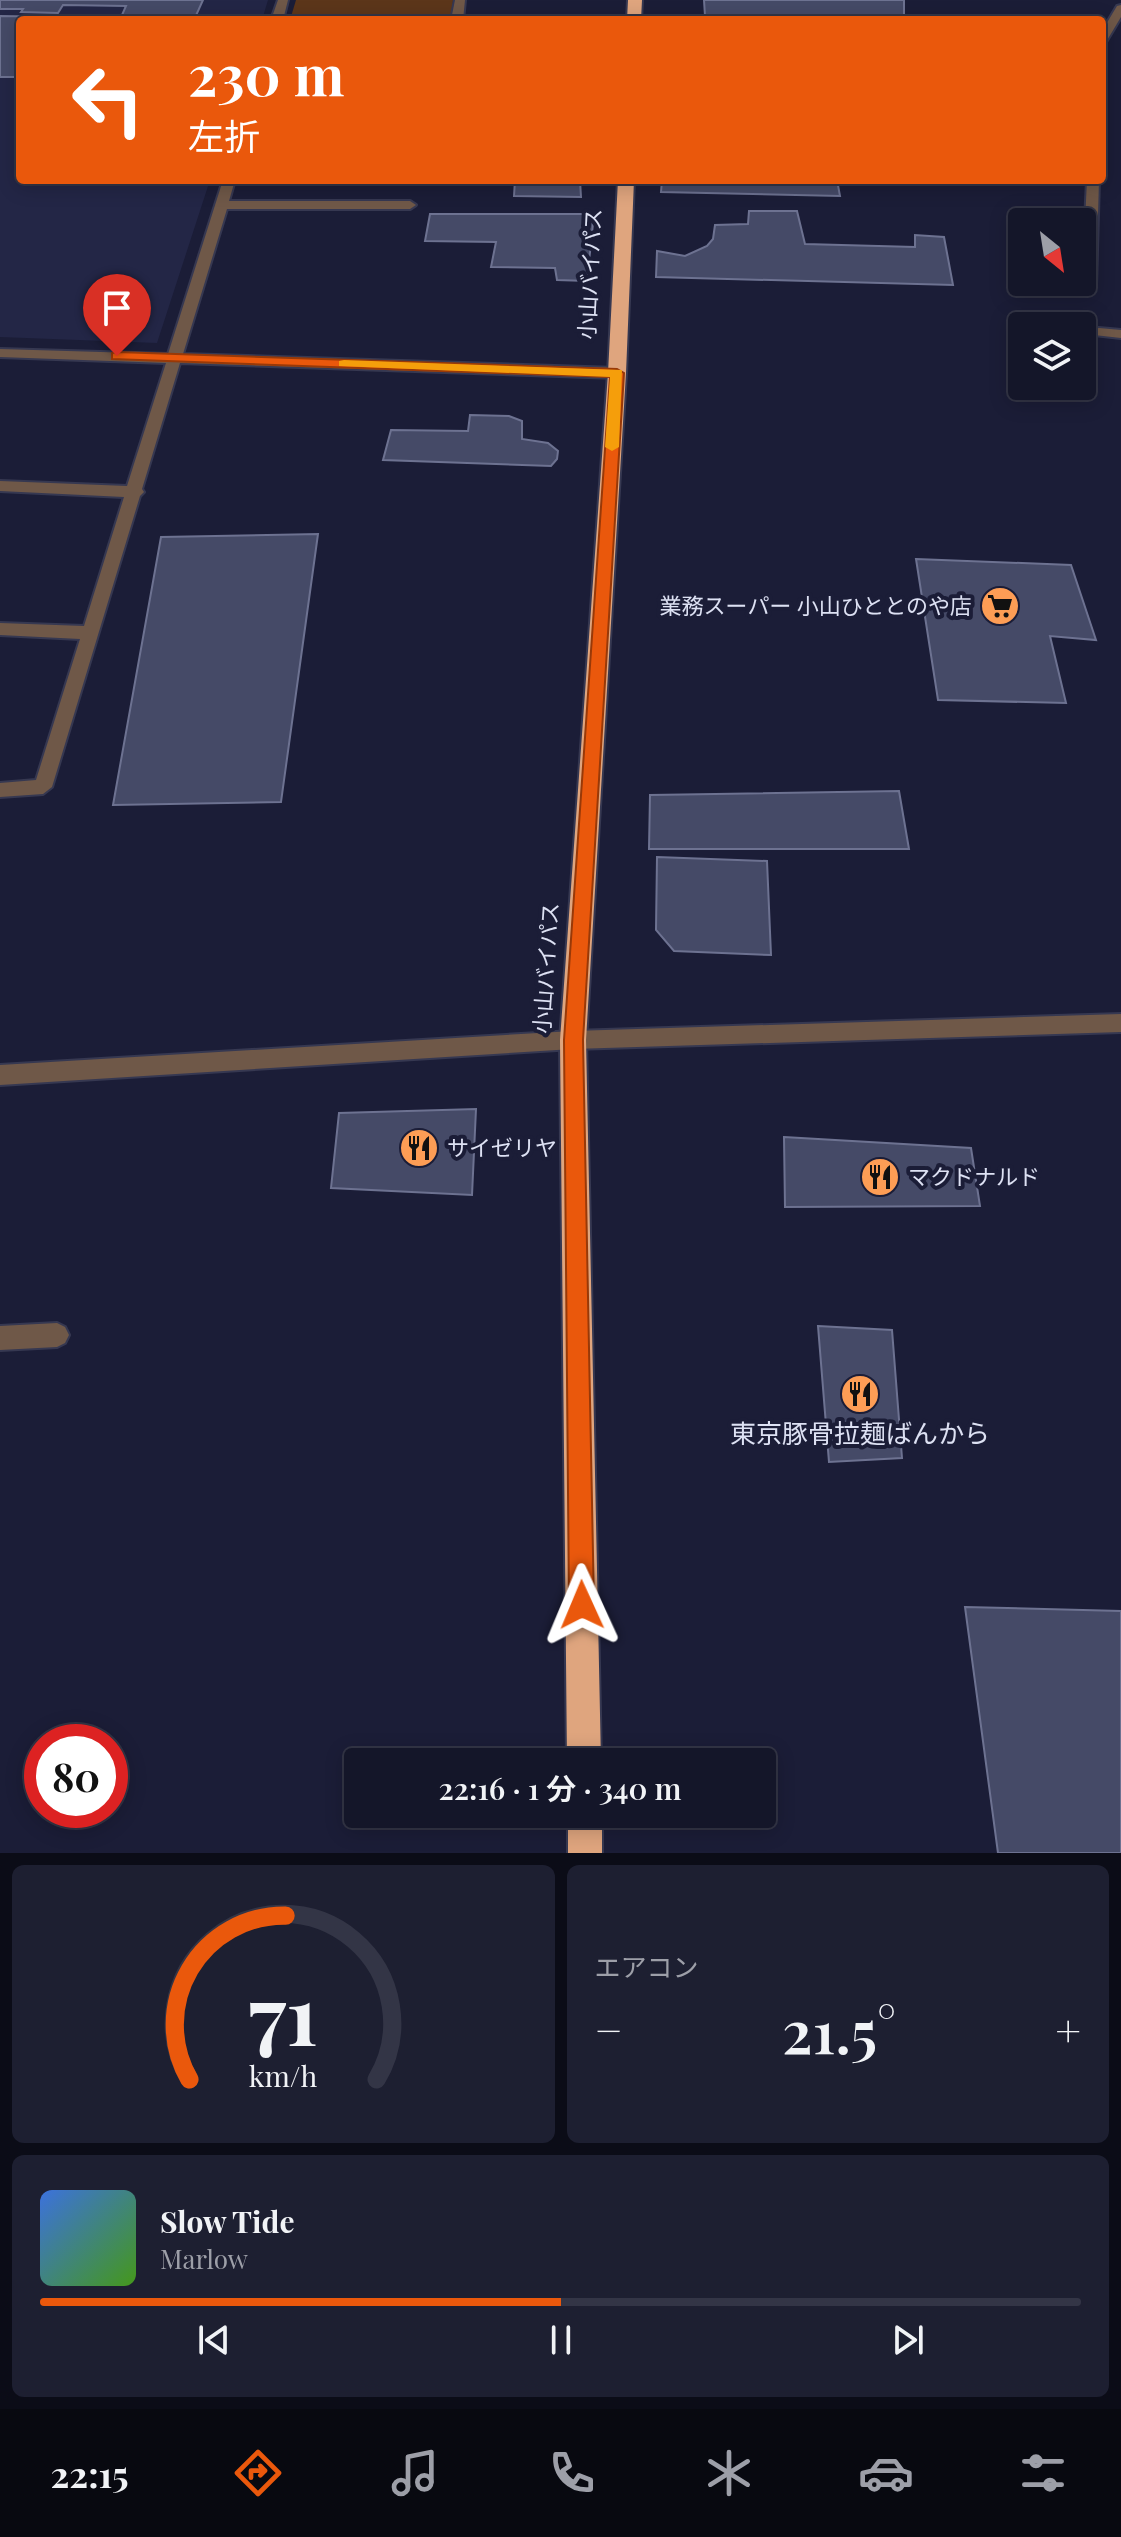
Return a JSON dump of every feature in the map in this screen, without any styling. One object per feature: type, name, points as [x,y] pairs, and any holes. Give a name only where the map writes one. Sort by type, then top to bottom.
[{"type":"highway","name":"小山バイパス","points":[[584,1748],[573,1040],[617,373],[626,184]]},
{"type":"highway","points":[[585,1828],[585,1853]]},
{"type":"street","points":[[1106,34],[1121,8]]},
{"type":"street","points":[[0,790],[43,787],[136,492],[228,184]]},
{"type":"street","points":[[1092,208],[1093,184]]},
{"type":"street","points":[[221,205],[410,205]]},
{"type":"street","points":[[1099,332],[1121,334]]},
{"type":"street","points":[[0,353],[617,373]]},
{"type":"street","points":[[0,486],[136,492]]},
{"type":"street","points":[[0,629],[91,633]]},
{"type":"street","points":[[0,1075],[573,1040],[1121,1023]]},
{"type":"street","points":[[0,1338],[57,1335]]},
{"type":"shaded area","points":[[0,0],[268,0],[263,16],[16,16],[16,184],[209,184],[157,343],[0,337]]},
{"type":"shaded area","points":[[296,0],[453,0],[452,16],[291,16]]},
{"type":"building","points":[[0,0],[203,0],[196,16],[122,15],[126,6],[63,5],[58,13],[0,9]]},
{"type":"building","points":[[704,0],[904,0],[904,16],[705,16]]},
{"type":"building","points":[[0,16],[16,16],[16,77],[0,77]]},
{"type":"building","points":[[515,184],[580,184],[581,197],[514,196]]},
{"type":"building","points":[[662,184],[838,184],[840,196],[661,192]]},
{"type":"building","points":[[749,211],[797,211],[805,244],[915,247],[915,235],[944,237],[953,285],[656,277],[657,251],[685,256],[707,246],[713,239],[715,225],[748,224]]},
{"type":"building","points":[[430,214],[594,214],[587,281],[557,280],[555,268],[491,267],[496,242],[425,241]]},
{"type":"building","points":[[470,415],[509,416],[522,421],[522,439],[548,443],[558,451],[557,459],[551,466],[383,460],[391,430],[468,431]]},
{"type":"building","points":[[318,534],[281,802],[113,805],[161,537]]},
{"type":"building","points":[[916,559],[1071,565],[1096,640],[1050,636],[1066,703],[938,700]]},
{"type":"building","points":[[899,791],[909,849],[649,849],[650,795]]},
{"type":"building","points":[[657,857],[767,861],[771,955],[674,951],[656,930]]},
{"type":"building","points":[[476,1109],[472,1195],[331,1188],[339,1113]]},
{"type":"building","name":"マクドナルド","points":[[784,1137],[971,1148],[980,1206],[785,1207]]},
{"type":"building","name":"東京豚骨拉麺ばんから","points":[[818,1326],[892,1330],[902,1458],[829,1462]]},
{"type":"building","points":[[965,1607],[1121,1611],[1121,1853],[998,1853]]},
{"type":"slow traffic","points":[[344,364],[617,373],[612,447]]},
{"type":"place","name":"業務スーパー 小山ひととのや店","points":[[1000,606]]},
{"type":"place","name":"サイゼリヤ","points":[[419,1148]]},
{"type":"place","name":"マクドナルド","points":[[880,1177]]},
{"type":"place","name":"東京豚骨拉麺ばんから","points":[[860,1394]]},
{"type":"route","points":[[117,356],[617,373],[573,1040],[582,1605]]}]
